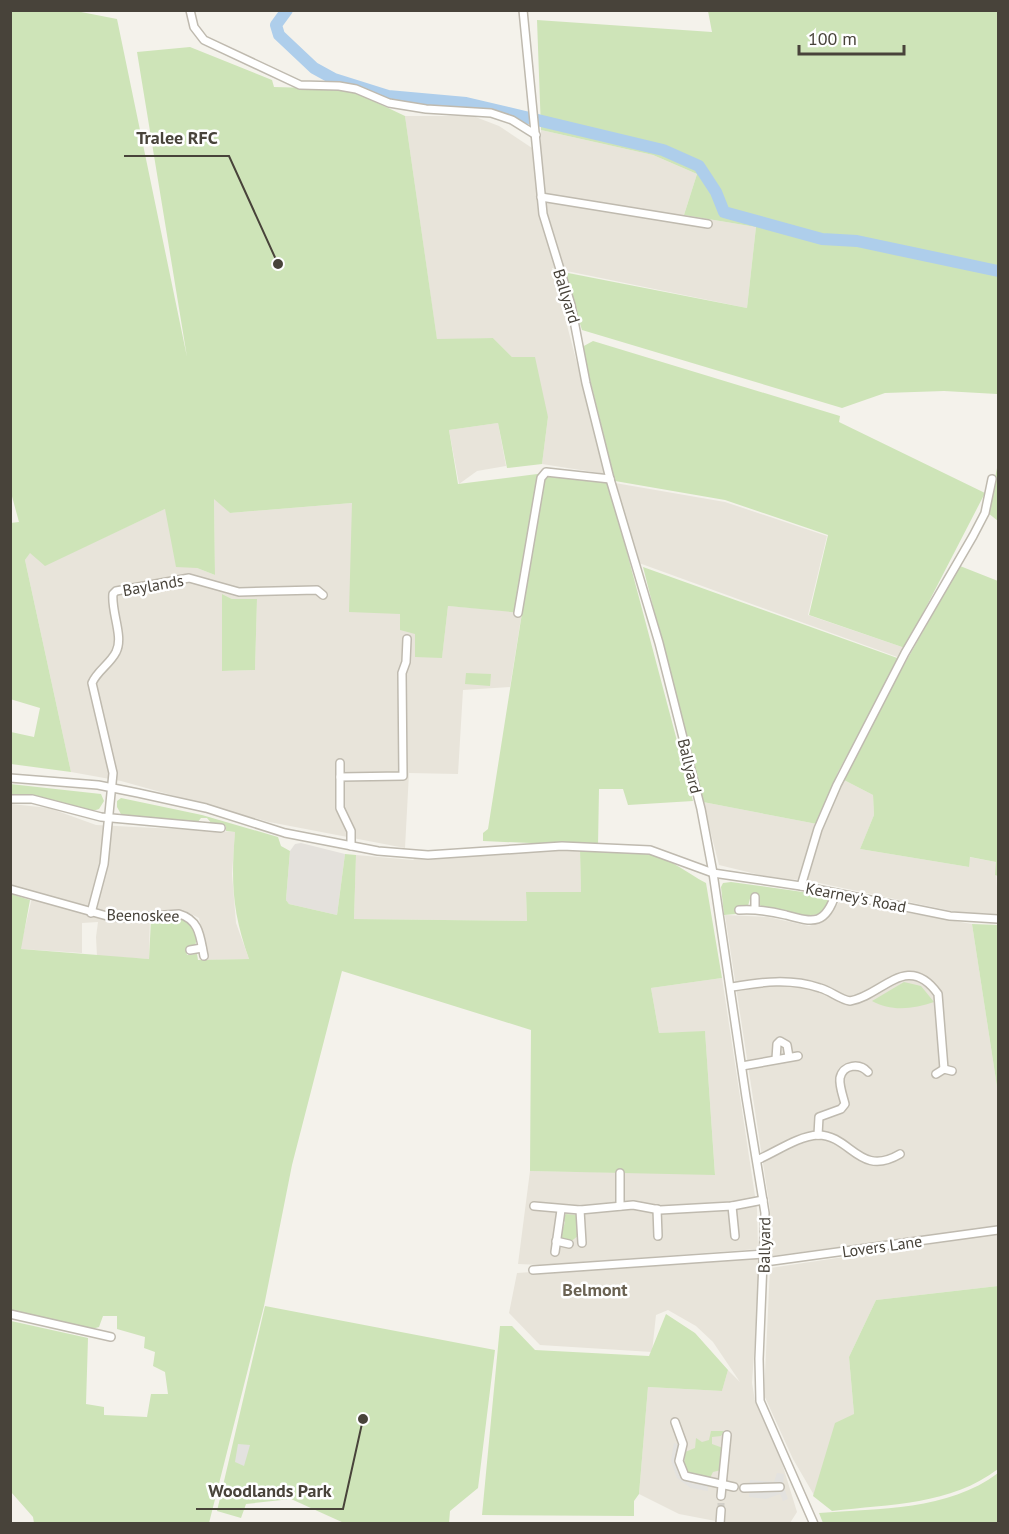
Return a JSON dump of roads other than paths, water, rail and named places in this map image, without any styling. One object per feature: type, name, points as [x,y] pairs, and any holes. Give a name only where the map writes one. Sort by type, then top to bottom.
[{"type":"street","points":[[190,10],[194,27],[204,40],[300,85],[356,89],[389,103],[408,106],[491,113],[535,131]]},
{"type":"street","name":"Ballyard","points":[[522,10],[541,197],[548,235],[571,305],[586,384],[610,479],[659,643],[701,809],[713,873],[763,1200],[765,1258],[759,1359],[760,1401],[814,1524]]},
{"type":"street","points":[[541,197],[708,224]]},
{"type":"street","points":[[519,613],[541,478],[546,472],[610,479]]},
{"type":"street","points":[[801,886],[818,829],[837,785],[905,653],[985,513],[992,479]]},
{"type":"street","name":"Baylands","points":[[113,788],[113,773],[92,683],[109,663],[118,646],[112,604],[116,591],[189,578],[239,592],[317,590],[323,595]]},
{"type":"street","points":[[340,777],[403,776],[402,673],[406,662],[407,639]]},
{"type":"street","points":[[340,763],[340,808],[351,831],[351,846]]},
{"type":"street","name":"Kearney's Road","points":[[10,778],[113,788],[206,808],[285,833],[378,851],[428,855],[562,846],[626,847],[650,850],[713,873],[801,886],[950,915],[999,919]]},
{"type":"street","name":"Beenoskee","points":[[91,913],[104,864],[113,788]]},
{"type":"street","points":[[10,800],[32,799],[108,818],[221,828]]},
{"type":"street","name":"Beenoskee","points":[[10,889],[91,913],[123,918],[147,914],[187,916],[197,926],[203,952],[190,950]]},
{"type":"street","points":[[739,909],[755,909],[805,921],[816,921],[830,910],[836,893]]},
{"type":"street","points":[[755,897],[755,909]]},
{"type":"street","points":[[732,987],[778,980],[823,988],[850,1001],[895,978],[909,975],[921,978],[932,985],[938,994],[944,1069]]},
{"type":"street","points":[[776,1059],[777,1044],[780,1041],[785,1042],[789,1057]]},
{"type":"street","points":[[742,1066],[798,1056]]},
{"type":"street","points":[[818,1135],[819,1117],[841,1109],[845,1104],[840,1079],[844,1071],[855,1066],[864,1067],[868,1072]]},
{"type":"street","points":[[936,1074],[944,1069],[952,1071]]},
{"type":"street","points":[[757,1160],[808,1136],[818,1135],[838,1141],[861,1158],[868,1160],[899,1155],[902,1163]]},
{"type":"street","points":[[620,1173],[620,1206]]},
{"type":"street","points":[[534,1206],[580,1210],[633,1205],[657,1209],[732,1206],[763,1200]]},
{"type":"street","points":[[732,1206],[735,1236]]},
{"type":"street","points":[[657,1209],[658,1236]]},
{"type":"street","points":[[555,1252],[561,1210]]},
{"type":"street","points":[[580,1210],[582,1243]]},
{"type":"street","name":"Lovers Lane","points":[[533,1270],[765,1258],[999,1230]]},
{"type":"street","points":[[556,1241],[569,1244]]},
{"type":"street","points":[[10,1314],[111,1336]]},
{"type":"street","points":[[675,1422],[683,1444],[679,1461],[685,1476],[734,1487]]},
{"type":"street","points":[[722,1496],[728,1435]]},
{"type":"street","points":[[744,1488],[758,1490],[780,1487]]},
{"type":"street","points":[[720,1524],[721,1510]]},
{"type":"waterway","points":[[287,10],[276,25],[279,35],[314,68],[334,79],[388,96],[466,103],[663,150],[699,166],[716,192],[724,212],[822,239],[857,241],[998,271]]},
{"type":"tunnel","points":[[721,1496],[721,1510]]},
{"type":"place","name":"Tralee RFC","points":[[278,264]]},
{"type":"place","name":"Woodlands Park","points":[[363,1419]]},
{"type":"district","name":"Belmont","points":[[595,1290]]}]
